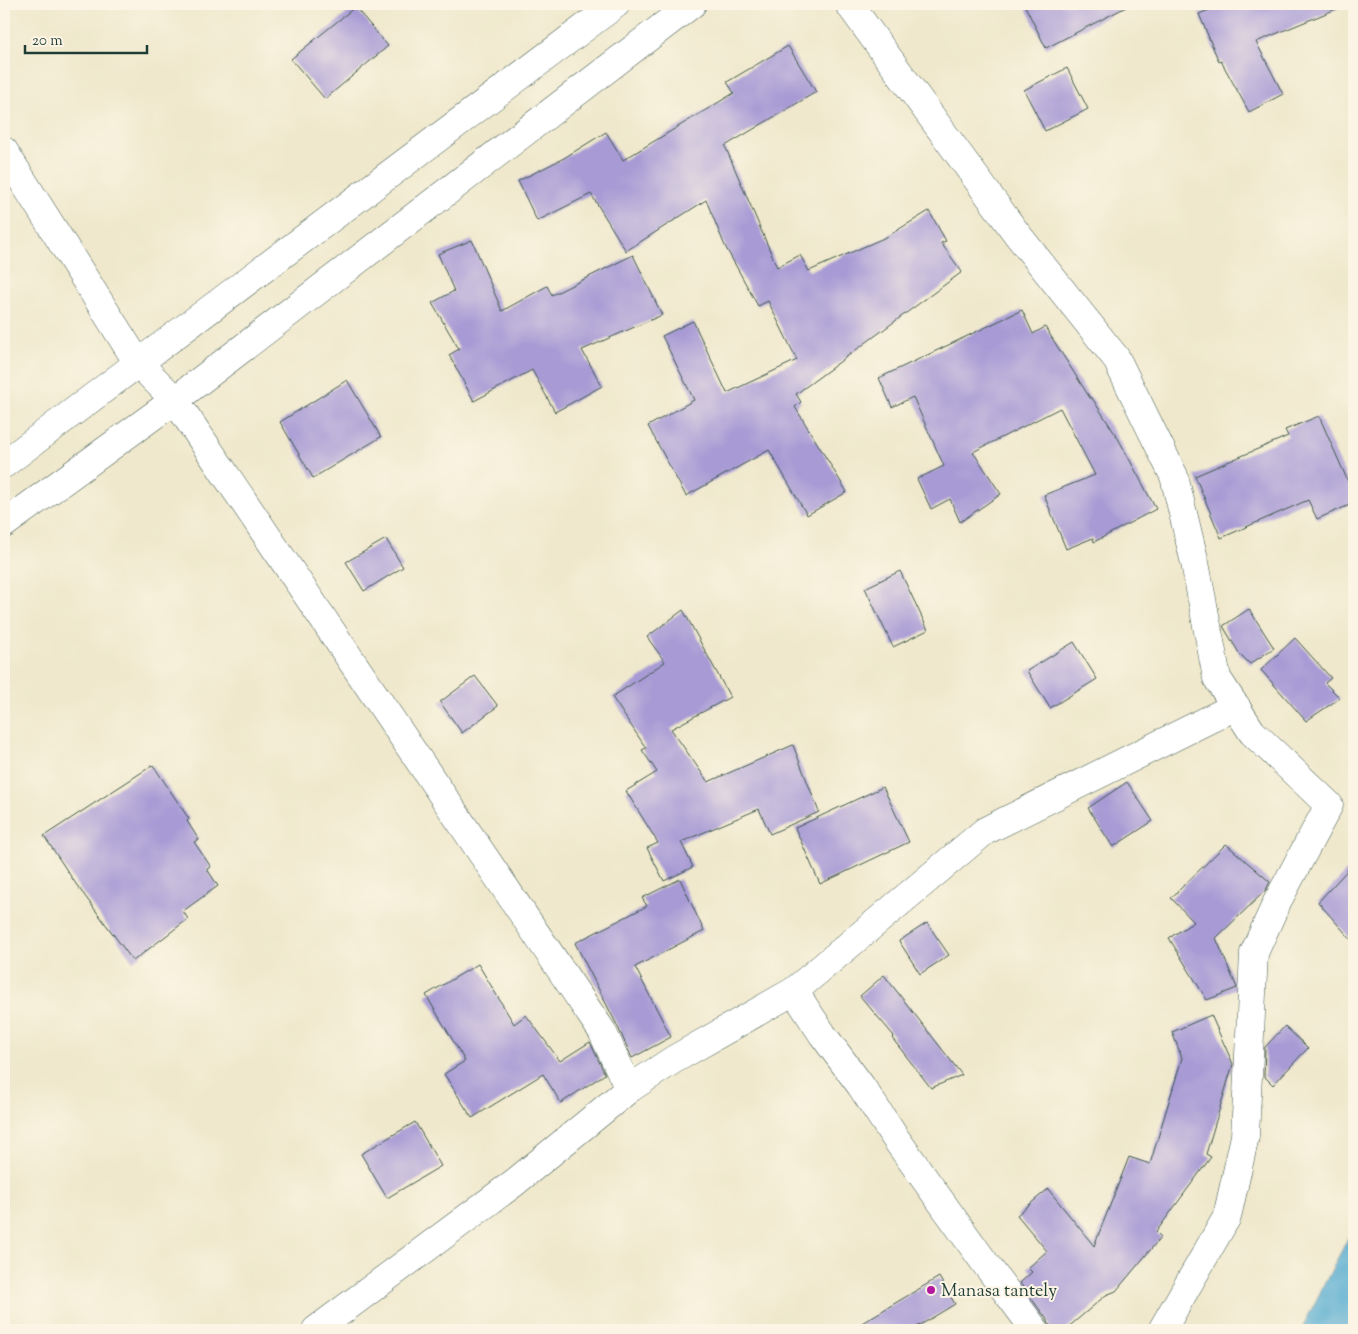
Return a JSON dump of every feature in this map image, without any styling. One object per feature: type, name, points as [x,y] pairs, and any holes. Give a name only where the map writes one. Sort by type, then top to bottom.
[{"type":"street","points":[[4,464],[616,4]]},
{"type":"street","points":[[4,524],[175,400],[692,4]]},
{"type":"street","points":[[850,4],[1016,234],[1116,358],[1174,476],[1195,564],[1218,678],[1252,732],[1329,806],[1278,902],[1254,953],[1245,1136],[1227,1217],[1162,1330]]},
{"type":"street","points":[[4,151],[138,363],[175,400],[602,1031],[629,1089]]},
{"type":"street","points":[[316,1330],[514,1183],[629,1089],[673,1060],[794,991],[985,831],[1236,706]]},
{"type":"street","points":[[794,991],[896,1139],[1035,1330]]},
{"type":"water","points":[[1354,1229],[1354,1330],[1301,1330],[1348,1238]]},
{"type":"building","points":[[1024,4],[1132,4],[1046,48]]},
{"type":"building","points":[[1223,4],[1346,5],[1256,42],[1283,94],[1249,112],[1221,61],[1219,62],[1199,14]]},
{"type":"building","points":[[355,7],[388,46],[325,99],[291,59]]},
{"type":"building","points":[[788,46],[816,92],[725,146],[777,267],[800,255],[809,271],[886,237],[929,211],[946,241],[941,243],[962,272],[796,394],[801,402],[795,407],[847,492],[807,515],[769,450],[686,496],[648,426],[694,400],[662,336],[693,321],[727,393],[797,360],[768,301],[758,306],[725,246],[706,200],[626,251],[591,194],[537,221],[518,181],[564,158],[606,132],[623,160],[734,93],[727,82]]},
{"type":"building","points":[[1067,68],[1088,109],[1045,131],[1024,90]]},
{"type":"building","points":[[472,240],[502,311],[547,286],[552,295],[633,255],[662,315],[582,350],[602,386],[555,412],[532,370],[474,401],[449,355],[459,349],[432,303],[454,291],[438,254]]},
{"type":"building","points":[[1022,310],[1033,334],[1045,327],[1119,440],[1156,509],[1094,542],[1093,538],[1066,549],[1044,495],[1095,475],[1060,408],[973,452],[1001,494],[960,522],[950,499],[931,509],[917,479],[944,466],[913,397],[892,407],[879,378]]},
{"type":"building","points":[[347,380],[381,437],[313,478],[280,422]]},
{"type":"building","points":[[1319,416],[1354,495],[1354,503],[1317,519],[1308,500],[1221,538],[1195,476],[1288,436],[1285,430]]},
{"type":"building","points":[[386,539],[403,567],[364,591],[346,562]]},
{"type":"building","points":[[900,571],[928,630],[893,647],[865,588]]},
{"type":"building","points":[[1249,609],[1274,648],[1250,664],[1239,653],[1223,626]]},
{"type":"building","points":[[683,610],[730,697],[671,729],[708,782],[793,745],[819,812],[770,834],[759,809],[681,842],[693,867],[664,881],[647,848],[658,843],[626,791],[657,772],[642,750],[646,748],[612,697],[665,662],[647,637]]},
{"type":"building","points":[[1295,638],[1331,678],[1325,683],[1340,698],[1306,721],[1261,670]]},
{"type":"building","points":[[1074,642],[1097,679],[1050,708],[1027,671]]},
{"type":"building","points":[[475,676],[498,706],[462,733],[440,702]]},
{"type":"building","points":[[153,765],[189,819],[187,821],[199,840],[194,842],[211,867],[207,869],[218,886],[183,911],[188,919],[133,961],[76,884],[44,836]]},
{"type":"building","points":[[1127,782],[1153,821],[1113,847],[1088,808]]},
{"type":"building","points":[[883,787],[909,842],[820,884],[795,828]]},
{"type":"building","points":[[1226,844],[1270,882],[1266,890],[1216,938],[1237,988],[1207,1000],[1169,938],[1194,922],[1171,898]]},
{"type":"building","points":[[1354,863],[1354,943],[1318,902]]},
{"type":"building","points":[[680,879],[704,931],[635,967],[671,1037],[632,1058],[575,943],[647,906],[642,898]]},
{"type":"building","points":[[927,923],[949,955],[920,974],[899,941]]},
{"type":"building","points":[[478,964],[514,1024],[526,1015],[560,1061],[590,1042],[605,1074],[561,1103],[543,1074],[472,1118],[444,1074],[465,1061],[426,995]]},
{"type":"building","points":[[884,975],[962,1075],[931,1088],[892,1038],[894,1036],[860,996]]},
{"type":"building","points":[[1211,1015],[1233,1064],[1206,1154],[1211,1157],[1156,1232],[1161,1237],[1116,1291],[1106,1295],[1065,1330],[1051,1330],[1048,1321],[1020,1283],[1032,1272],[1028,1268],[1047,1251],[1017,1215],[1048,1189],[1094,1246],[1129,1157],[1150,1164],[1182,1058],[1172,1032]]},
{"type":"building","points":[[1285,1026],[1308,1048],[1273,1085],[1264,1076],[1265,1047]]},
{"type":"building","points":[[415,1122],[441,1166],[387,1198],[361,1154]]},
{"type":"building","name":"Manasa tantely","points":[[939,1277],[955,1304],[912,1330],[850,1330]]},
{"type":"place","name":"Manasa tantely","points":[[931,1290]]}]
